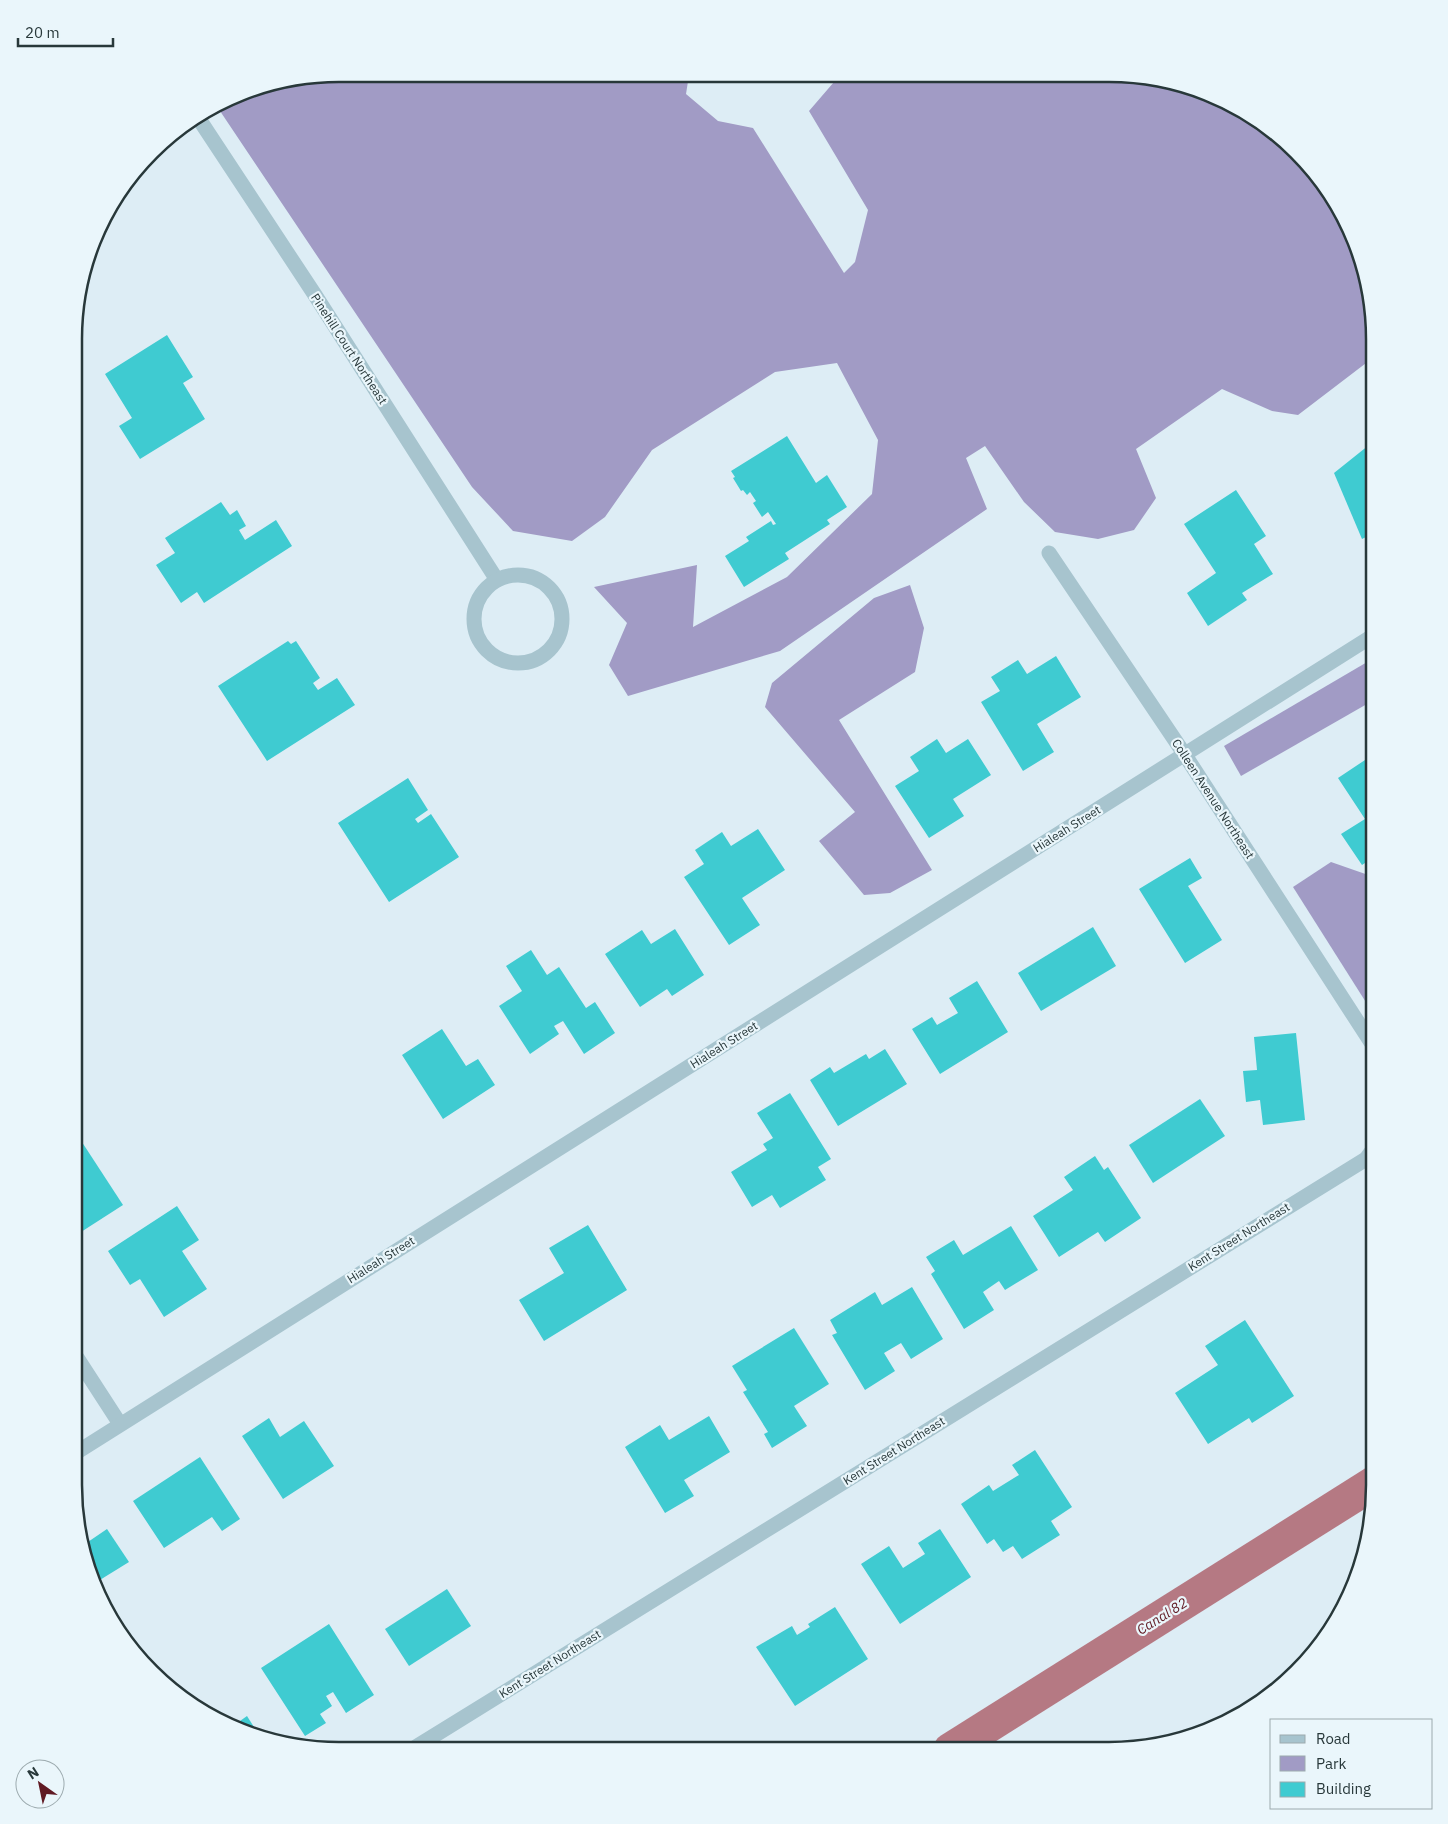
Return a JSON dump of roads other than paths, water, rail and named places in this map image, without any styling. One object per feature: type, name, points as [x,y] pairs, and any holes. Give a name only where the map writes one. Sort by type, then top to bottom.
[{"type":"street","name":"Pinehill Court Northeast","points":[[201,123],[315,296],[497,580]]},
{"type":"street","name":"Colleen Avenue Northeast","points":[[1049,553],[1185,754],[1366,1035]]},
{"type":"street","points":[[510,575],[524,575],[538,579],[549,587],[558,598],[562,612],[562,626],[558,639],[549,651],[537,660],[522,663],[507,662],[493,656],[482,646],[476,632],[474,617],[477,602],[485,590],[497,580],[510,575]]},
{"type":"street","name":"Hialeah Street","points":[[82,1449],[1366,640]]},
{"type":"street","name":"Kent Street Northeast","points":[[424,1742],[1366,1159]]},
{"type":"street","points":[[82,1365],[120,1424]]},
{"type":"waterway","name":"Canal 82","points":[[963,1742],[1366,1488]]}]
